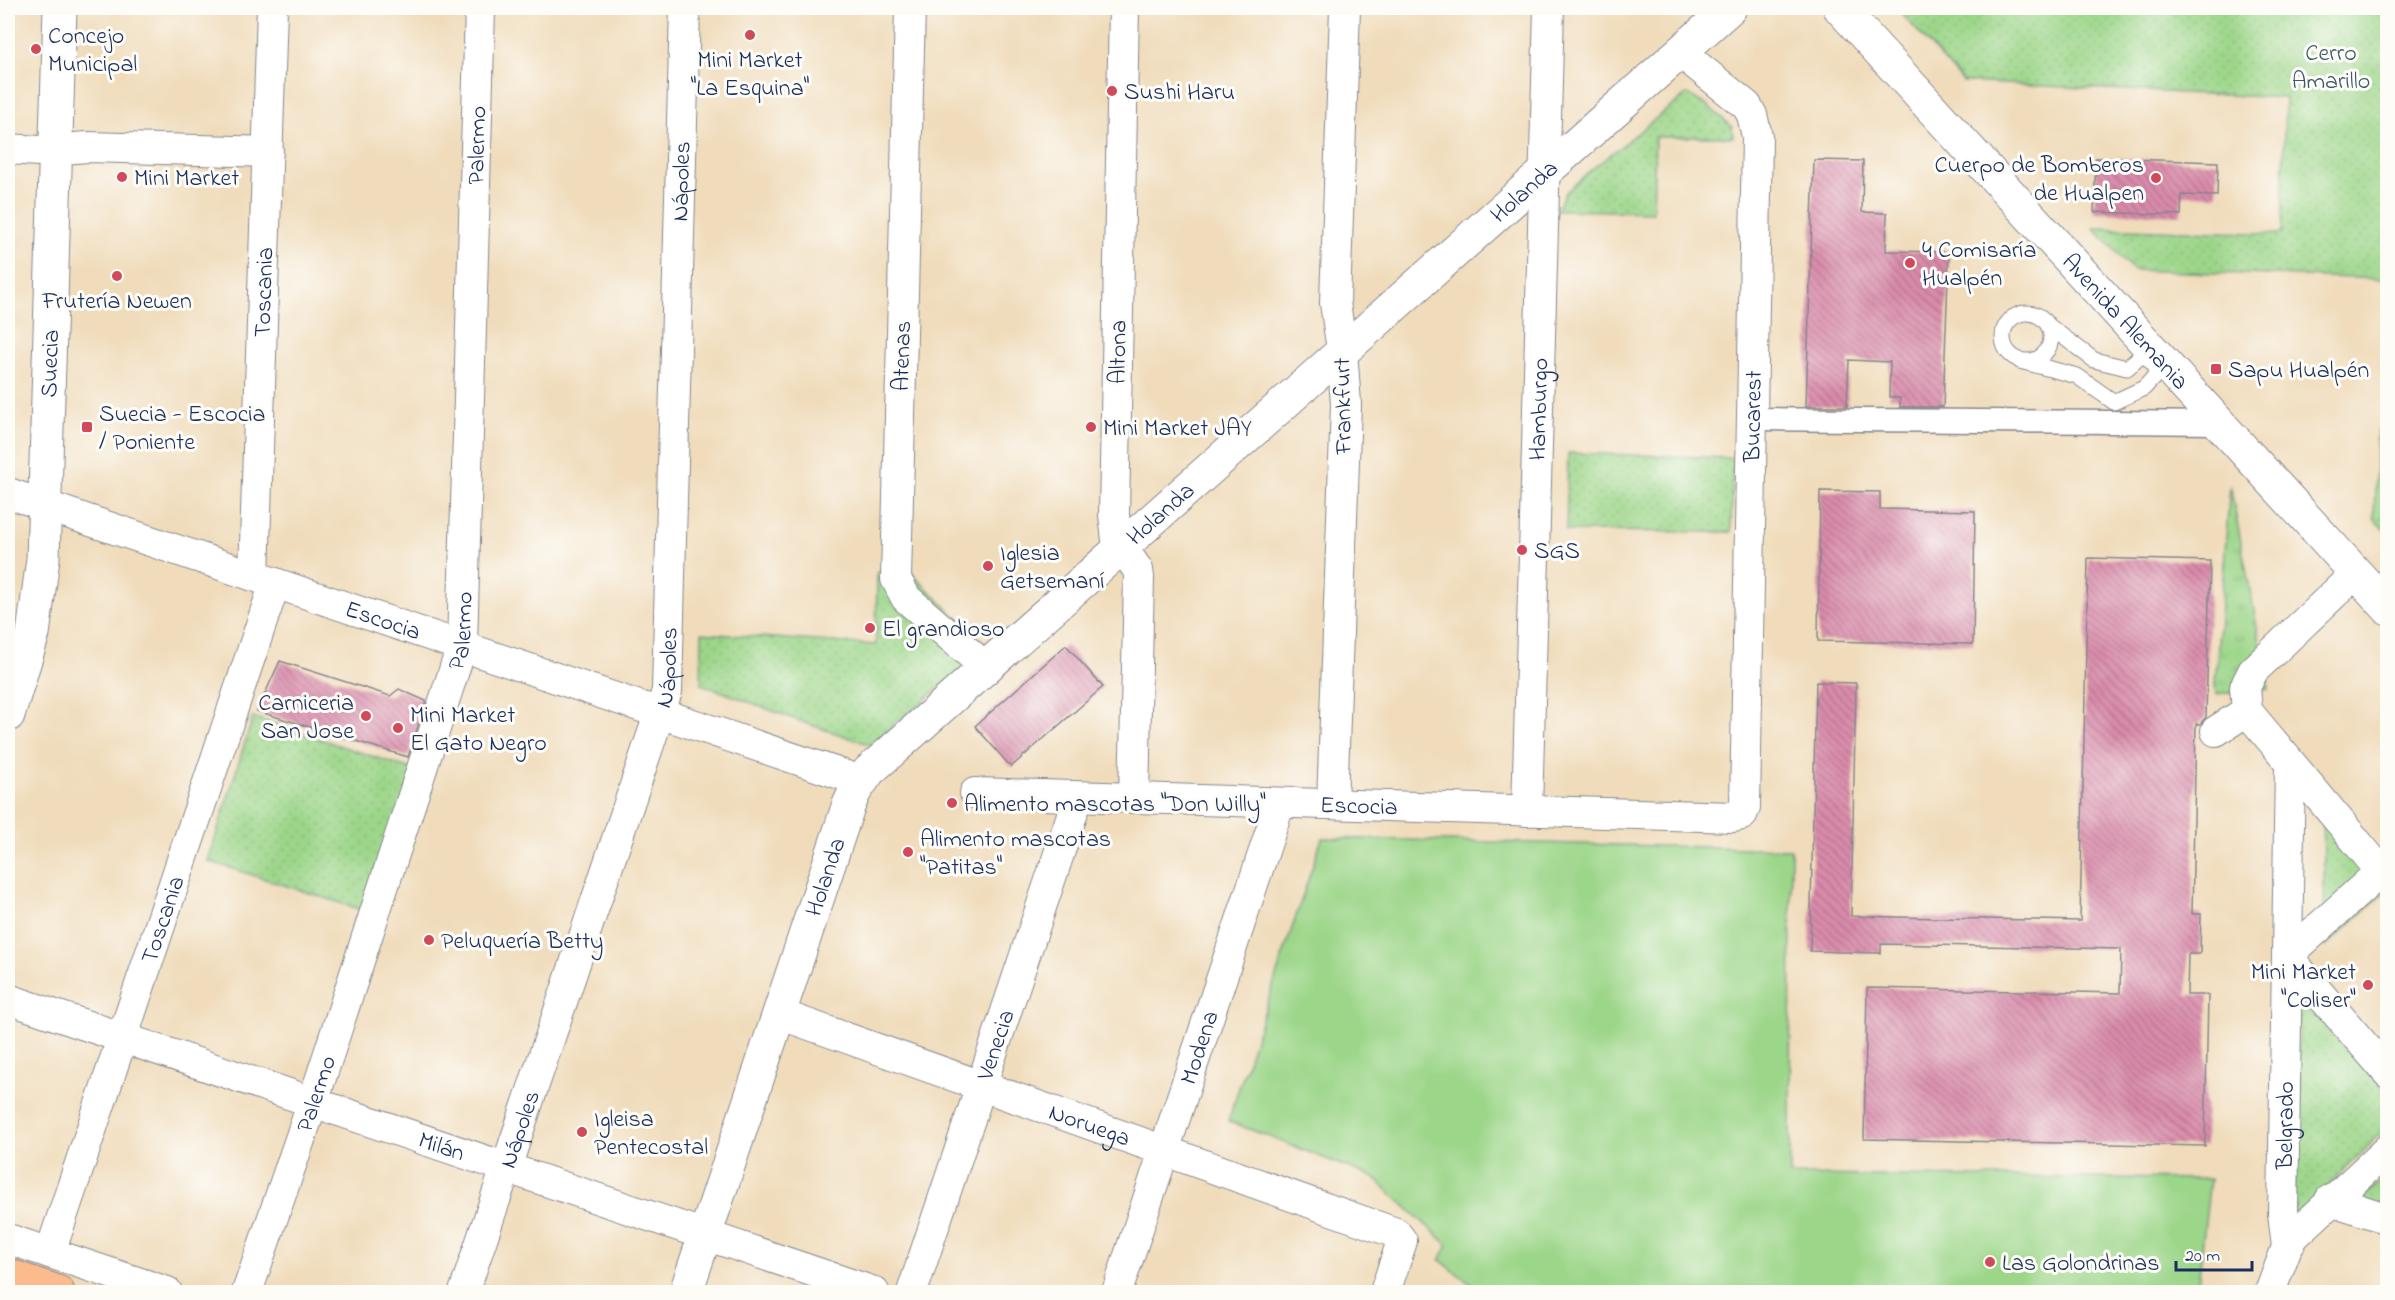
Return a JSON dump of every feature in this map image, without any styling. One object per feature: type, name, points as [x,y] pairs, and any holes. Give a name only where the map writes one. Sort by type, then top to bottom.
[{"type":"main road","points":[[8,1275],[58,1293]]},
{"type":"street","name":"Suecia","points":[[8,715],[28,654],[37,614],[45,506],[60,8]]},
{"type":"street","name":"Toscania","points":[[50,1253],[122,1038],[265,580],[267,152],[272,8]]},
{"type":"street","name":"Palermo","points":[[247,1293],[313,1102],[462,646],[480,8]]},
{"type":"street","name":"Nápoles","points":[[464,1293],[667,691],[685,8]]},
{"type":"street","name":"Atenas","points":[[910,8],[896,579],[906,598],[984,666]]},
{"type":"street","name":"Altona","points":[[1124,8],[1114,528],[1120,546],[1138,570],[1140,585],[1134,798]]},
{"type":"street","name":"Frankfurt","points":[[1332,804],[1346,404],[1342,350],[1335,303],[1345,8]]},
{"type":"street","name":"Hamburgo","points":[[1527,811],[1549,8]]},
{"type":"street","name":"Holanda","points":[[686,1293],[848,807],[861,781],[886,754],[984,666],[1730,8]]},
{"type":"street","name":"Avenida Alemania","points":[[1840,8],[2388,608]]},
{"type":"street","name":"Bucarest","points":[[1680,52],[1739,99],[1752,115],[1756,125],[1745,807],[1742,815]]},
{"type":"street","points":[[8,149],[87,147],[267,152]]},
{"type":"street","points":[[1752,419],[2218,423]]},
{"type":"street","name":"Escocia","points":[[8,493],[861,781]]},
{"type":"street","points":[[2356,573],[2253,672],[2245,687],[2247,711],[2290,764],[2384,868],[2287,956],[2388,1073]]},
{"type":"street","points":[[2216,731],[2247,711]]},
{"type":"street","name":"Belgrado","points":[[2270,1293],[2287,1246],[2283,1213],[2290,764]]},
{"type":"street","name":"Escocia","points":[[975,793],[1734,818],[1742,815]]},
{"type":"street","name":"Venecia","points":[[912,1293],[1078,797]]},
{"type":"street","name":"Modena","points":[[1126,1290],[1164,1151],[1280,803]]},
{"type":"street","name":"Milán","points":[[8,999],[874,1293]]},
{"type":"street","name":"Noruega","points":[[779,1014],[1396,1233],[1401,1237],[1401,1245],[1385,1293]]},
{"type":"street","points":[[2287,1246],[2330,1200],[2388,1149]]},
{"type":"street","points":[[2330,1200],[2388,1219]]},
{"type":"street","points":[[8,1239],[167,1293]]},
{"type":"lane","points":[[2030,312],[2044,319],[2049,326],[2094,360],[2127,368],[2158,356],[2144,388],[2114,402],[2077,376],[2012,357],[2002,339],[2008,322],[2021,313],[2030,312]]},
{"type":"lane","points":[[2020,361],[2032,361],[2047,352],[2052,338],[2049,326]]},
{"type":"green space","name":"Cerro Amarillo","points":[[1897,8],[2387,8],[2388,218],[2384,279],[2133,270],[2094,228],[2282,234],[2285,98],[1963,82]]},
{"type":"green space","points":[[1687,94],[1708,106],[1732,127],[1733,137],[1655,137],[1653,212],[1557,210],[1565,193]]},
{"type":"green space","points":[[2377,430],[2387,431],[2387,532],[2374,518]]},
{"type":"green space","points":[[1568,453],[1733,458],[1731,532],[1566,531]]},
{"type":"green space","points":[[2230,485],[2269,689],[2216,694],[2215,685]]},
{"type":"green space","points":[[909,571],[987,647],[871,745],[701,684],[702,633],[876,645],[877,572]]},
{"type":"green space","points":[[253,717],[414,770],[366,911],[208,861]]},
{"type":"green space","points":[[2323,798],[2388,867],[2387,890],[2325,947]]},
{"type":"green space","points":[[1322,838],[1791,849],[1790,1175],[2210,1179],[2197,1292],[1481,1292],[1440,1260],[1448,1245],[1373,1177],[1228,1121]]},
{"type":"green space","points":[[2299,991],[2387,1093],[2388,1127],[2293,1221]]},
{"type":"green space","points":[[2387,1177],[2387,1214],[2356,1204]]},
{"type":"building","name":"Cuerpo de Bomberos de Hualpen","points":[[2096,158],[2218,162],[2217,196],[2182,195],[2181,215],[2094,212]]},
{"type":"building","points":[[1814,160],[1863,161],[1862,212],[1887,213],[1886,251],[1949,252],[1943,407],[1900,407],[1900,398],[1889,397],[1890,362],[1849,360],[1847,406],[1806,406]]},
{"type":"building","points":[[1820,491],[1880,492],[1880,509],[1975,511],[1973,644],[1818,641]]},
{"type":"building","points":[[2088,558],[2210,561],[2206,717],[2200,724],[2196,724],[2192,914],[2201,914],[2200,954],[2188,954],[2187,995],[2208,995],[2205,1146],[1864,1139],[1867,988],[2120,993],[2121,949],[1881,944],[1881,953],[1810,951],[1816,682],[1856,683],[1851,916],[2080,921]]},
{"type":"building","points":[[1066,645],[1103,687],[1011,767],[975,726]]},
{"type":"building","points":[[280,661],[390,696],[399,689],[426,701],[408,757],[257,711]]},
{"type":"place","name":"Mini Market \"La Esquina\"","points":[[750,35]]},
{"type":"place","name":"Concejo Municipal","points":[[36,49]]},
{"type":"place","name":"Sushi Haru","points":[[1112,91]]},
{"type":"place","name":"Mini Market","points":[[122,177]]},
{"type":"place","name":"Cuerpo de Bomberos de Hualpen","points":[[2156,178]]},
{"type":"place","name":"4 Comisaría Hualpén","points":[[1910,263]]},
{"type":"place","name":"Frutería Newen","points":[[117,276]]},
{"type":"place","name":"Sapu Hualpén","points":[[2216,369]]},
{"type":"place","name":"Suecia - Escocia / Poniente","points":[[87,427]]},
{"type":"place","name":"Mini Market JAY","points":[[1091,427]]},
{"type":"place","name":"SGS","points":[[1522,550]]},
{"type":"place","name":"Iglesia Getsemaní","points":[[988,566]]},
{"type":"place","name":"El grandioso","points":[[870,628]]},
{"type":"place","name":"Carniceria San Jose","points":[[366,716]]},
{"type":"place","name":"Mini Market El Gato Negro","points":[[398,728]]},
{"type":"place","name":"Alimento mascotas \"Don Willy\"","points":[[952,803]]},
{"type":"place","name":"Alimento mascotas \"Patitas\"","points":[[908,852]]},
{"type":"place","name":"Peluquería Betty","points":[[429,940]]},
{"type":"place","name":"Mini Market \"Coliser\"","points":[[2368,985]]},
{"type":"place","name":"Igleisa Pentecostal","points":[[582,1132]]},
{"type":"place","name":"Las Golondrinas","points":[[1990,1262]]}]
